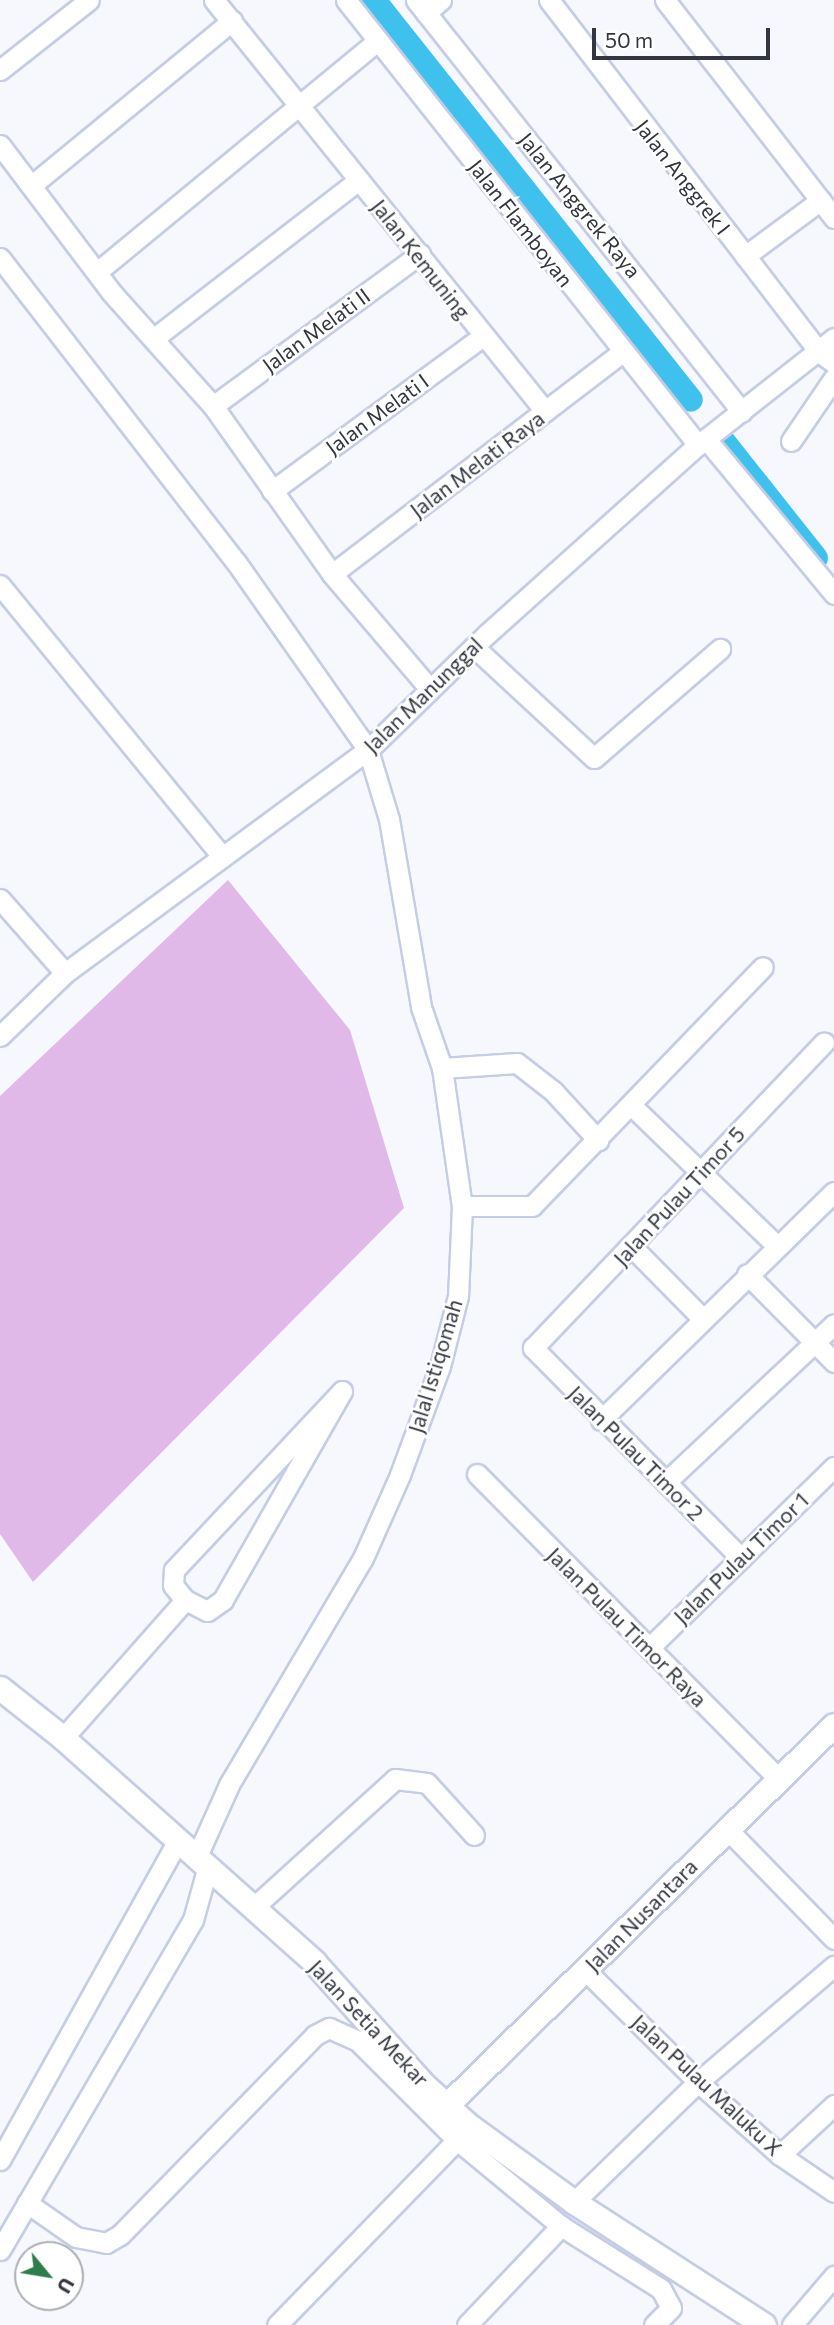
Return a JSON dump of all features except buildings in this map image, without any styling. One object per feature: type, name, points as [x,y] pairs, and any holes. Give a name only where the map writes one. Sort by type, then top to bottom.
[{"type":"street","points":[[0,69],[89,0]]},
{"type":"street","name":"Jalan Kemuning","points":[[214,0],[419,254],[482,337],[545,411]]},
{"type":"street","name":"Jalan Flamboyan","points":[[346,0],[621,353],[705,439],[834,594]]},
{"type":"street","points":[[421,7],[442,0]]},
{"type":"street","name":"Jalan Anggrek I","points":[[549,0],[745,256],[827,357]]},
{"type":"street","points":[[668,1],[834,218]]},
{"type":"street","name":"Jalan Anggrek Raya","points":[[421,7],[736,416]]},
{"type":"street","points":[[32,185],[232,21]]},
{"type":"street","points":[[97,272],[378,40]]},
{"type":"street","points":[[0,145],[97,272],[213,406],[332,574],[430,690]]},
{"type":"street","points":[[153,339],[359,180]]},
{"type":"street","points":[[745,256],[821,200]]},
{"type":"street","name":"Jalan Melati II","points":[[213,406],[419,254]]},
{"type":"street","name":"Jalal Istiqomah","points":[[0,258],[236,562],[368,750],[389,819],[421,1007],[442,1068],[462,1206],[458,1296],[440,1366],[400,1475],[363,1558],[229,1785],[202,1861],[193,1920],[0,2250]]},
{"type":"street","name":"Jalan Melati I","points":[[272,491],[482,337]]},
{"type":"street","name":"Jalan Manunggal","points":[[0,1036],[65,973],[368,750],[474,647],[705,439],[827,357],[834,338]]},
{"type":"street","name":"Jalan Melati Raya","points":[[332,574],[621,353]]},
{"type":"street","points":[[791,441],[834,378]]},
{"type":"street","points":[[0,585],[222,856]]},
{"type":"street","points":[[474,647],[594,758],[720,649]]},
{"type":"street","points":[[0,900],[65,973]]},
{"type":"street","points":[[462,1206],[532,1206],[632,1106],[763,967]]},
{"type":"street","name":"Jalan Pulau Timor 5","points":[[533,1348],[633,1248],[824,1042]]},
{"type":"street","points":[[442,1068],[517,1063],[553,1091],[598,1140]]},
{"type":"street","points":[[632,1106],[776,1245]]},
{"type":"street","points":[[601,1420],[776,1245],[834,1192]]},
{"type":"street","points":[[633,1248],[702,1318]]},
{"type":"street","points":[[747,1274],[834,1362]]},
{"type":"street","points":[[667,1481],[834,1324]]},
{"type":"street","name":"Jalan Pulau Timor 2","points":[[533,1348],[601,1420],[667,1481],[741,1558]]},
{"type":"street","points":[[342,1391],[223,1600],[207,1611],[185,1600],[173,1585],[174,1570],[342,1391]]},
{"type":"street","name":"Jalan Pulau Timor 1","points":[[649,1648],[834,1467]]},
{"type":"street","name":"Jalan Pulau Timor Raya","points":[[477,1474],[778,1778]]},
{"type":"street","points":[[63,1738],[185,1600]]},
{"type":"street","name":"Jalan Setia Mekar","points":[[0,1688],[63,1738],[254,1906],[314,1962],[447,2105],[573,2202],[764,2325]]},
{"type":"street","name":"Jalan Nusantara","points":[[447,2105],[834,1725]]},
{"type":"street","points":[[254,1906],[395,1779],[426,1783],[474,1835]]},
{"type":"street","points":[[727,1829],[834,1939]]},
{"type":"street","points":[[0,2160],[178,1840]]},
{"type":"street","points":[[573,2202],[698,2082],[834,1966]]},
{"type":"street","name":"Jalan Pulau Maluku X","points":[[586,1971],[698,2082],[780,2155],[834,2192]]},
{"type":"street","points":[[27,2203],[76,2237],[106,2243],[120,2235],[315,2035],[329,2028],[358,2041],[457,2140],[561,2226],[661,2289],[671,2308],[654,2325]]},
{"type":"street","points":[[780,2155],[834,2105]]},
{"type":"street","points":[[277,2325],[457,2140]]},
{"type":"street","points":[[467,2325],[561,2226]]},
{"type":"street","points":[[792,2325],[834,2276]]},
{"type":"shaded area","points":[[228,880],[350,1030],[404,1208],[33,1582],[0,1534],[0,1096]]},
{"type":"waterway","points":[[374,0],[691,400]]},
{"type":"waterway","points":[[724,442],[816,558]]}]
